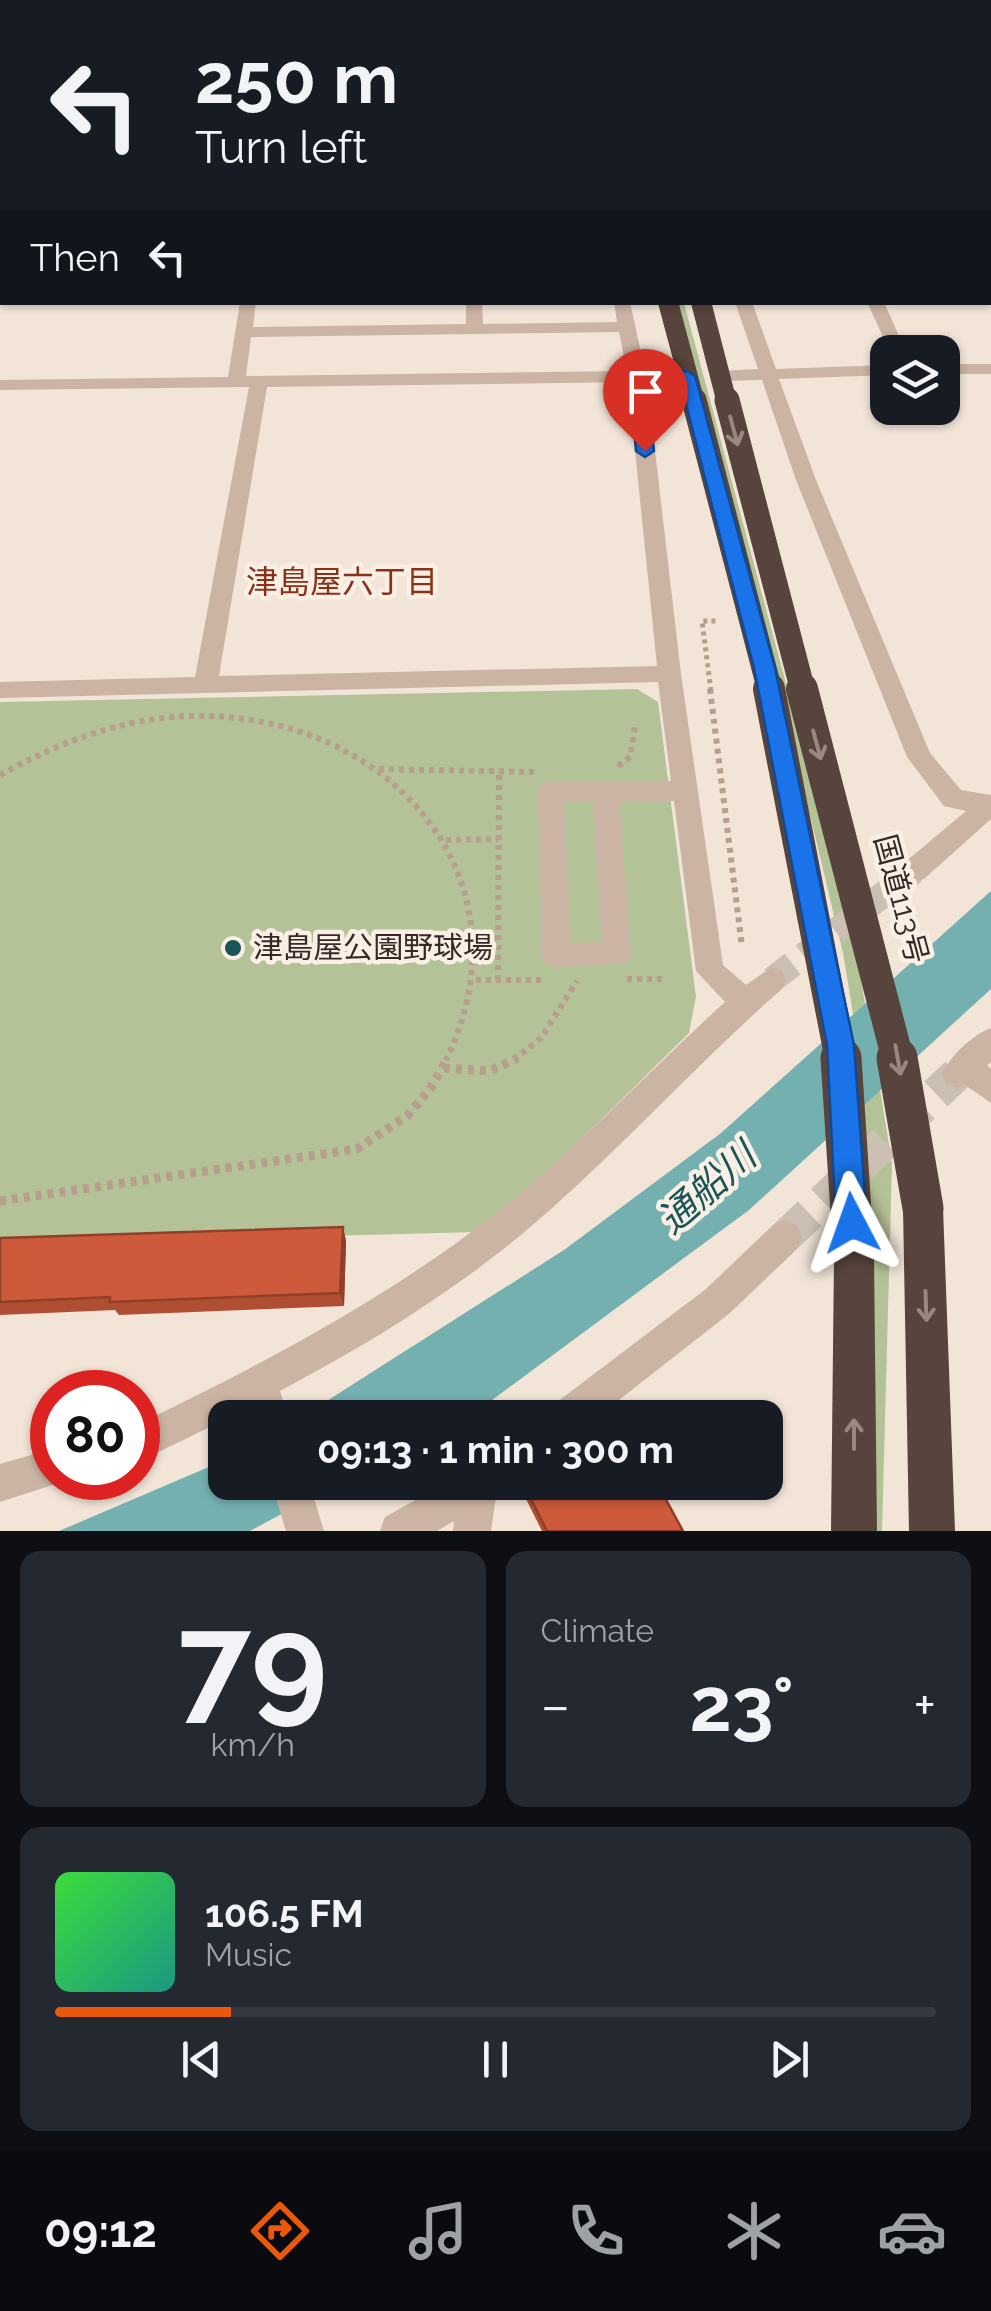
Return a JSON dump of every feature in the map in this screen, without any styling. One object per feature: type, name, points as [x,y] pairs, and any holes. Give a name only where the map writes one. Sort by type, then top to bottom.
[{"type":"highway","points":[[669,305],[764,668],[840,1045],[854,1258],[854,1531]]},
{"type":"highway","name":"国道113号","points":[[702,305],[895,1044],[924,1208],[932,1531]]},
{"type":"street","points":[[236,382],[247,305]]},
{"type":"street","points":[[474,305],[475,328]]},
{"type":"street","points":[[623,305],[637,377],[668,674],[710,971],[745,1002]]},
{"type":"street","points":[[744,305],[768,375],[920,757],[954,799],[991,805]]},
{"type":"street","points":[[876,305],[890,335]]},
{"type":"street","points":[[242,332],[627,327]]},
{"type":"street","points":[[960,369],[991,369]]},
{"type":"street","points":[[720,376],[870,371]]},
{"type":"street","points":[[0,385],[687,376]]},
{"type":"street","points":[[205,687],[259,381]]},
{"type":"street","points":[[0,690],[668,674]]},
{"type":"street","points":[[603,780],[617,954],[556,955],[551,791],[603,780],[685,790]]},
{"type":"street","points":[[914,870],[991,805]]},
{"type":"street","points":[[266,1400],[393,1303],[505,1227],[772,980]]},
{"type":"street","points":[[991,1042],[962,1070],[991,1089]]},
{"type":"street","points":[[589,1400],[718,1301],[785,1237]]},
{"type":"street","points":[[160,1436],[208,1420]]},
{"type":"street","points":[[0,1483],[30,1474]]},
{"type":"street","points":[[296,1500],[306,1531]]},
{"type":"street","points":[[399,1531],[456,1500]]},
{"type":"street","points":[[472,1531],[479,1500]]},
{"type":"path","points":[[717,621],[702,621],[742,947]]},
{"type":"path","points":[[0,775],[37,752],[98,730],[201,716],[291,728],[378,769],[410,796],[446,840],[473,912],[478,962],[469,1005],[444,1068],[426,1100],[397,1128],[356,1150],[0,1201]]},
{"type":"path","points":[[603,780],[630,758],[636,728]]},
{"type":"path","points":[[378,769],[550,772]]},
{"type":"path","points":[[498,772],[498,980]]},
{"type":"path","points":[[446,840],[498,839]]},
{"type":"path","points":[[444,1068],[469,1076],[508,1066],[558,1022],[577,980]]},
{"type":"green space","points":[[675,305],[685,305],[851,926],[875,1059],[892,1163],[882,1531],[871,1531],[857,1038],[843,953],[795,752]]},
{"type":"green space","points":[[637,689],[658,702],[696,997],[689,1033],[535,1185],[476,1232],[0,1245],[0,702]]},
{"type":"water","name":"通船川","points":[[991,891],[991,989],[749,1210],[492,1400],[328,1400],[564,1250],[721,1133]]},
{"type":"water","points":[[208,1467],[208,1500],[307,1500],[250,1531],[59,1531],[131,1500],[160,1500],[160,1488]]},
{"type":"building","points":[[343,1227],[340,1293],[0,1302],[0,1238]]},
{"type":"building","points":[[532,1500],[666,1500],[683,1531],[547,1531]]},
{"type":"tunnel","points":[[772,980],[914,871]]},
{"type":"tunnel","points":[[785,1237],[957,1074]]},
{"type":"place","name":"津島屋公園野球場","points":[[233,948]]},
{"type":"district","name":"津島屋六丁目","points":[[342,582]]},
{"type":"route","points":[[645,451],[637,377],[687,376],[764,668],[840,1045],[852,1223]]}]
